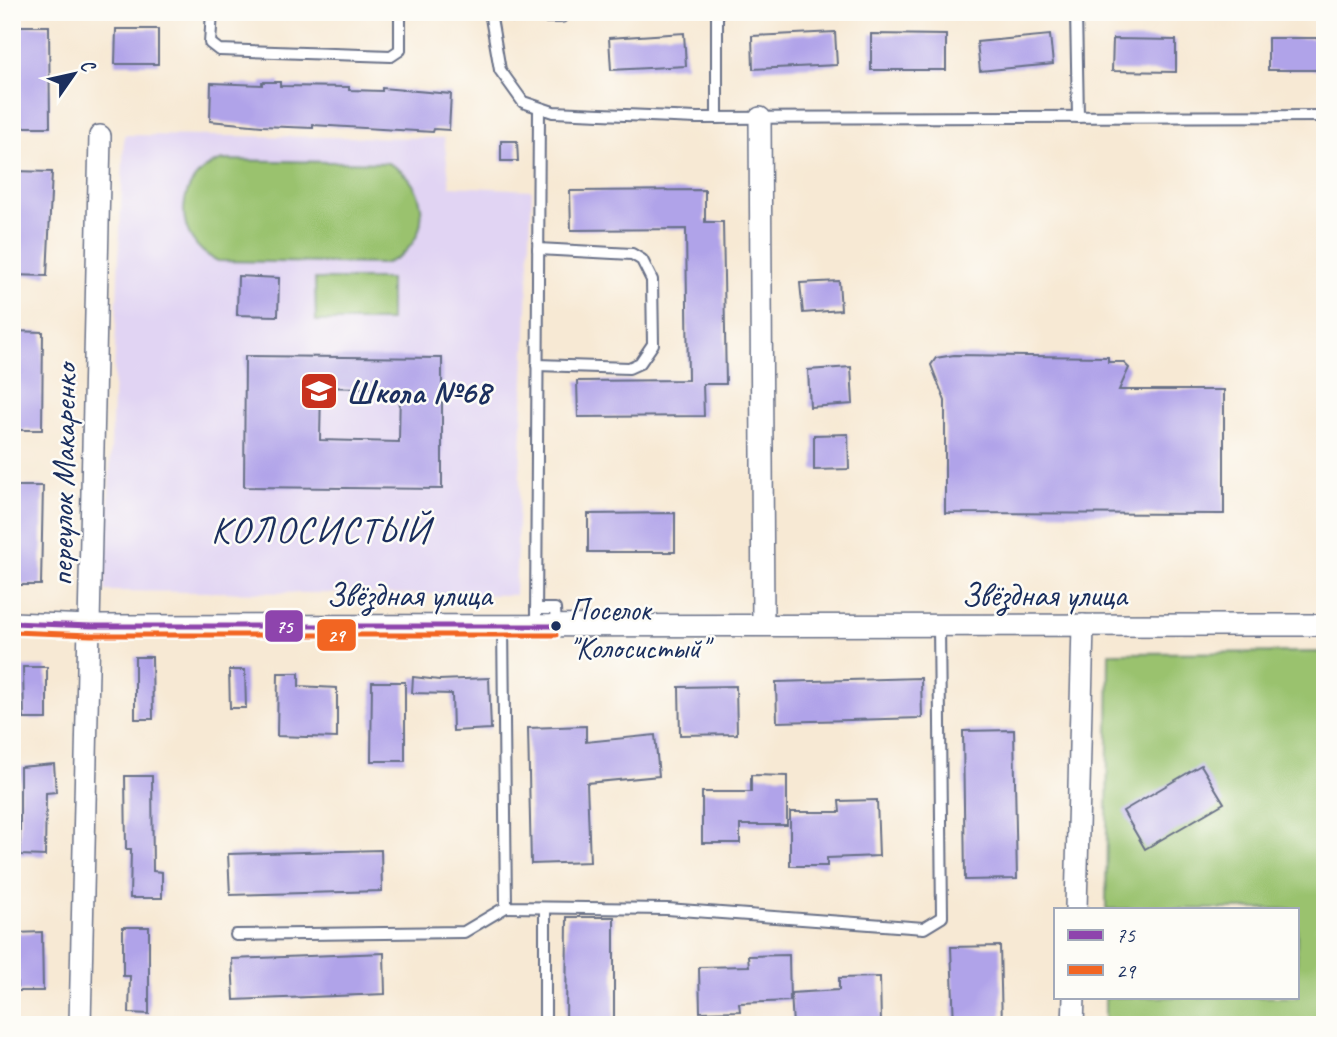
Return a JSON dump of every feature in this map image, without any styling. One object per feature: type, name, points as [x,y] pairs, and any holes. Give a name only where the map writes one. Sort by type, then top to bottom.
[{"type":"street","points":[[517,12],[559,12]]},
{"type":"street","points":[[760,118],[763,625]]},
{"type":"street","name":"переулок Макаренко","points":[[80,1025],[100,136]]},
{"type":"street","name":"Звёздная улица","points":[[12,623],[91,626],[503,625],[543,620],[763,625],[1325,625]]},
{"type":"street","points":[[1076,908],[1083,625]]},
{"type":"street","points":[[1073,1025],[1074,998]]},
{"type":"lane","points":[[212,12],[210,43],[219,50],[391,56],[400,50],[400,12]]},
{"type":"lane","points":[[490,12],[500,70],[523,102],[553,112],[717,118],[1325,116]]},
{"type":"lane","points":[[717,12],[717,118]]},
{"type":"lane","points":[[1076,12],[1078,117]]},
{"type":"lane","points":[[539,108],[537,365],[543,620]]},
{"type":"lane","points":[[537,365],[629,368],[640,363],[653,344],[652,280],[642,260],[632,254],[538,249]]},
{"type":"lane","points":[[503,625],[506,907]]},
{"type":"lane","points":[[236,935],[464,932],[506,907],[667,909],[923,928],[942,917],[939,625]]},
{"type":"lane","points":[[545,908],[545,1025]]},
{"type":"shaded area","name":"Школа №68","points":[[124,135],[444,138],[450,186],[532,190],[515,595],[105,591]]},
{"type":"green space","points":[[223,160],[388,163],[403,173],[414,186],[420,200],[422,216],[419,231],[411,245],[399,256],[383,264],[218,261],[192,239],[184,208],[187,193],[195,179],[207,168]]},
{"type":"green space","points":[[315,279],[390,279],[390,321],[316,321]]},
{"type":"green space","points":[[1325,652],[1325,1025],[1105,1025],[1105,998],[1298,998],[1298,908],[1106,908],[1109,653]]},
{"type":"building","points":[[12,26],[49,26],[50,127],[12,127]]},
{"type":"building","points":[[116,29],[158,29],[158,64],[115,64]]},
{"type":"building","points":[[835,32],[837,65],[753,69],[752,36]]},
{"type":"building","points":[[684,33],[686,66],[611,70],[609,38]]},
{"type":"building","points":[[871,34],[946,35],[946,70],[871,70]]},
{"type":"building","points":[[1050,35],[1053,64],[980,71],[977,42]]},
{"type":"building","points":[[1268,38],[1325,38],[1325,70],[1268,70]]},
{"type":"building","points":[[1113,39],[1176,40],[1176,72],[1112,71]]},
{"type":"building","points":[[262,82],[280,82],[280,86],[349,87],[349,90],[382,91],[382,88],[451,94],[449,130],[434,129],[433,132],[313,125],[313,128],[210,121],[211,83],[262,85]]},
{"type":"building","points":[[501,141],[517,141],[518,161],[501,161]]},
{"type":"building","points":[[12,171],[52,172],[47,276],[12,275]]},
{"type":"building","points":[[705,190],[705,222],[723,222],[726,384],[703,384],[704,416],[578,417],[577,381],[688,380],[686,229],[571,230],[570,191]]},
{"type":"building","points":[[238,276],[279,278],[278,316],[237,315]]},
{"type":"building","points":[[839,281],[841,310],[803,313],[800,283]]},
{"type":"building","points":[[12,331],[43,332],[42,430],[12,430]]},
{"type":"building","points":[[954,355],[1108,357],[1108,362],[1123,362],[1129,368],[1119,390],[1224,390],[1224,514],[945,513],[945,401],[931,365],[936,358]]},
{"type":"building","points":[[245,356],[442,358],[442,489],[244,487]],"holes":[[[321,387],[400,389],[399,442],[320,440]]]},
{"type":"building","points":[[851,367],[853,404],[810,407],[808,370]]},
{"type":"building","points":[[848,434],[849,469],[814,470],[814,435]]},
{"type":"building","points":[[12,486],[43,486],[41,585],[12,585]]},
{"type":"building","points":[[675,513],[675,552],[588,552],[588,514]]},
{"type":"building","points":[[135,657],[152,657],[153,719],[135,719]]},
{"type":"building","points":[[23,667],[47,667],[47,719],[24,719]]},
{"type":"building","points":[[229,670],[245,670],[246,708],[230,708]]},
{"type":"building","points":[[278,673],[299,673],[299,686],[337,688],[337,738],[277,736]]},
{"type":"building","points":[[413,677],[439,680],[489,678],[491,729],[453,731],[452,694],[412,693]]},
{"type":"building","points":[[921,678],[922,718],[777,722],[776,682]]},
{"type":"building","points":[[372,682],[405,682],[405,761],[371,761]]},
{"type":"building","points":[[736,686],[737,734],[680,735],[679,687]]},
{"type":"building","points":[[586,726],[586,742],[655,735],[659,776],[587,783],[590,862],[531,864],[528,728]]},
{"type":"building","points":[[1014,730],[1017,879],[965,880],[963,731]]},
{"type":"building","points":[[54,764],[56,792],[46,793],[45,856],[20,855],[20,767]]},
{"type":"building","points":[[1201,765],[1224,803],[1145,849],[1123,811]]},
{"type":"building","points":[[751,775],[787,776],[787,825],[740,825],[740,843],[702,843],[702,792],[751,792]]},
{"type":"building","points":[[125,776],[152,776],[153,871],[162,872],[162,898],[130,898],[131,849],[126,849]]},
{"type":"building","points":[[877,800],[879,856],[827,858],[827,866],[790,866],[790,812],[840,812],[839,801]]},
{"type":"building","points":[[381,850],[382,891],[230,895],[228,854]]},
{"type":"building","points":[[567,917],[614,917],[614,1025],[566,1025]]},
{"type":"building","points":[[123,927],[149,927],[149,1014],[129,1013],[130,976],[123,976]]},
{"type":"building","points":[[42,932],[43,991],[17,991],[16,933]]},
{"type":"building","points":[[1000,946],[1002,1025],[954,1025],[951,947]]},
{"type":"building","points":[[384,953],[385,994],[234,1000],[232,959]]},
{"type":"building","points":[[789,955],[790,1001],[739,1003],[740,1011],[700,1012],[699,967],[749,966],[748,956]]},
{"type":"building","points":[[880,977],[881,1025],[793,1025],[791,993],[839,990],[839,978]]},
{"type":"transit line","name":"75","points":[[12,623],[91,626],[556,626]]},
{"type":"transit line","name":"29","points":[[12,632],[91,635],[556,635]]},
{"type":"place","name":"Школа №68","points":[[319,391]]},
{"type":"place","name":"Поселок \"Колосистый\"","points":[[556,626]]},
{"type":"district","name":"КОЛОСИСТЫЙ","points":[[321,529]]}]
